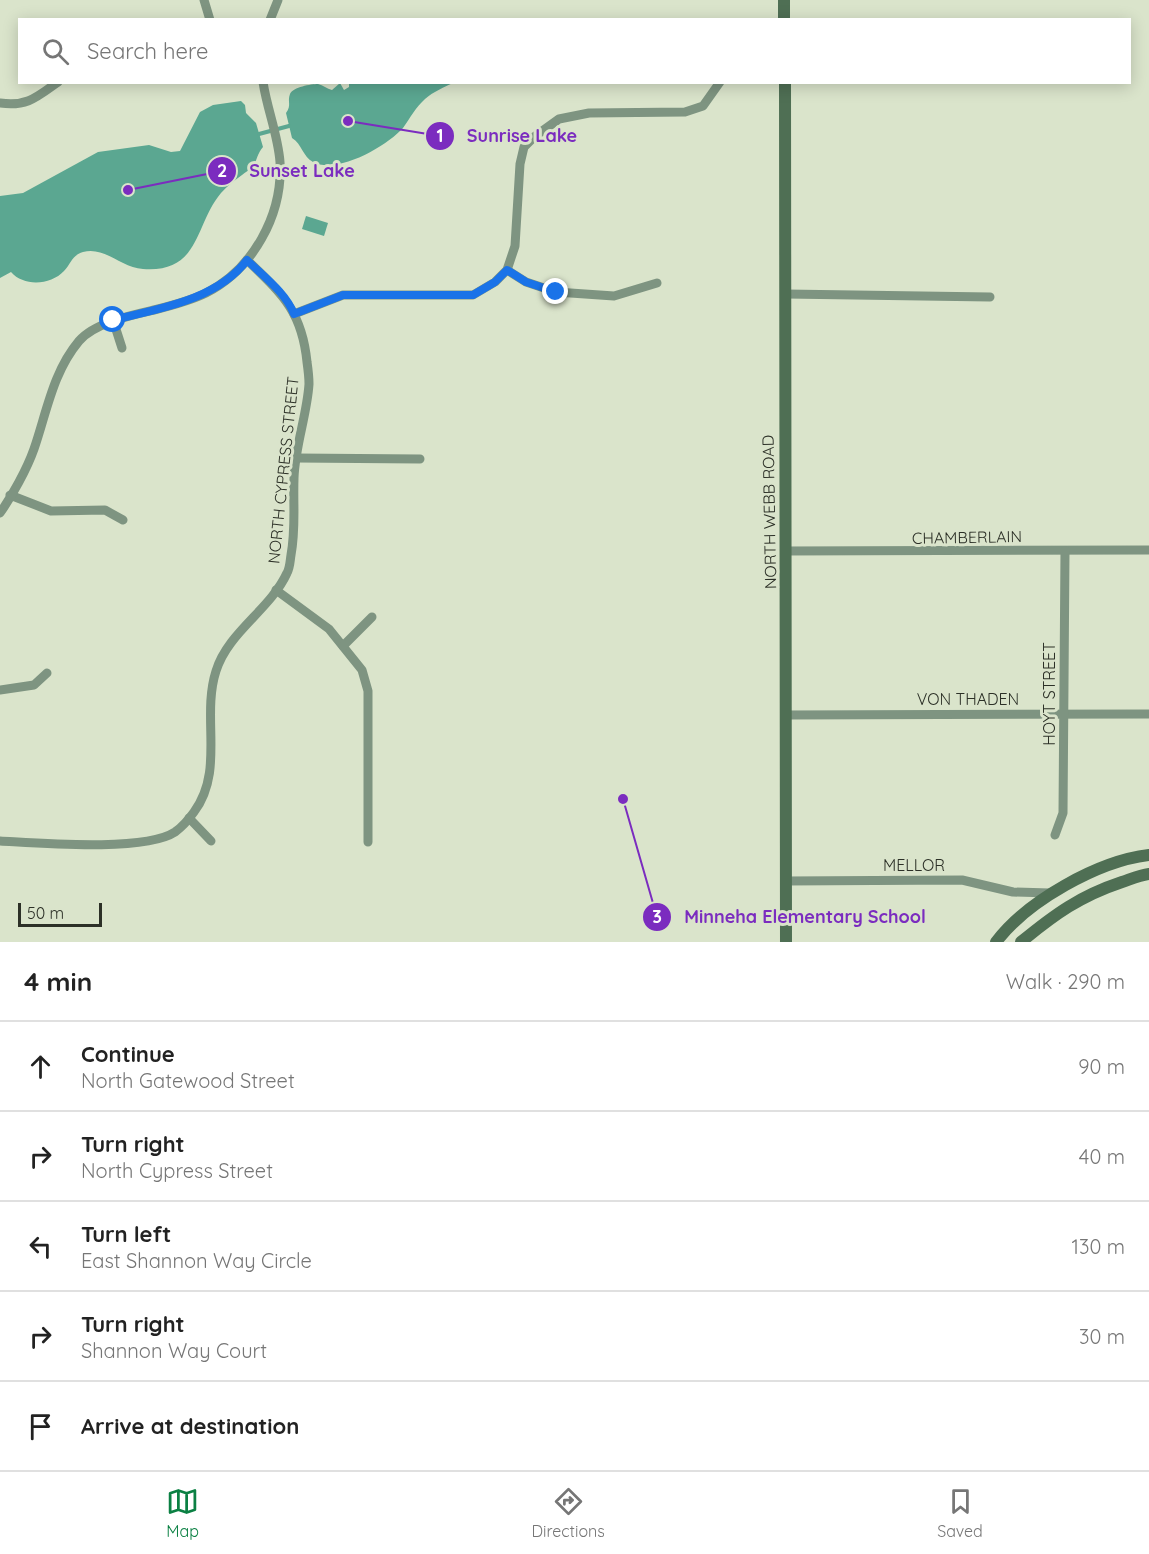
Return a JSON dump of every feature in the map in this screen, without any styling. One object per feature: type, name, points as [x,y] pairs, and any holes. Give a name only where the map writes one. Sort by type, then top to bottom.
[{"type":"main road","points":[[784,0],[784,18]]},
{"type":"main road","name":"NORTH WEBB ROAD","points":[[784,84],[786,942]]},
{"type":"main road","points":[[996,942],[1003,932],[1045,893],[1099,869],[1149,855]]},
{"type":"main road","points":[[1021,942],[1049,918],[1078,899],[1115,884],[1149,874]]},
{"type":"street","points":[[204,0],[209,18]]},
{"type":"street","points":[[271,18],[278,0]]},
{"type":"street","points":[[0,103],[17,105],[37,97],[55,84]]},
{"type":"street","points":[[0,513],[33,451],[48,400],[63,363],[81,338],[113,320],[158,309],[206,293],[240,270],[261,241],[272,218],[278,196],[280,160],[263,84]]},
{"type":"street","points":[[294,314],[343,295],[473,295],[495,282],[507,270],[515,246],[520,164],[524,147],[534,137],[559,119],[589,112],[685,112],[702,106],[718,84]]},
{"type":"street","name":"NORTH CYPRESS STREET","points":[[189,818],[202,801],[210,779],[212,692],[216,671],[228,646],[268,602],[288,572],[295,530],[294,478],[309,384],[304,339],[290,305],[269,279],[247,260]]},
{"type":"street","points":[[507,270],[526,282],[556,292],[614,296],[657,283]]},
{"type":"street","points":[[786,294],[990,297]]},
{"type":"street","points":[[113,320],[122,348]]},
{"type":"street","points":[[296,458],[420,459]]},
{"type":"street","points":[[10,495],[51,511],[105,510],[123,519]]},
{"type":"street","name":"CHAMBERLAIN","points":[[786,552],[1149,550]]},
{"type":"street","name":"HOYT STREET","points":[[1055,835],[1063,813],[1065,551]]},
{"type":"street","points":[[276,590],[329,630],[362,670],[368,691],[368,842]]},
{"type":"street","points":[[344,646],[372,617]]},
{"type":"street","points":[[0,690],[34,685],[47,673]]},
{"type":"street","name":"VON THADEN","points":[[787,715],[1149,714]]},
{"type":"street","points":[[0,841],[47,844],[138,843],[174,833],[189,818],[211,841]]},
{"type":"street","name":"MELLOR","points":[[786,881],[962,880],[1013,892],[1045,893]]},
{"type":"water","points":[[318,84],[332,90],[339,84],[344,90],[349,87],[349,84],[451,84],[425,99],[403,128],[386,143],[348,162],[323,165],[310,160],[292,138],[286,113],[289,108],[290,94],[295,89]]},
{"type":"water","points":[[241,101],[245,105],[246,113],[256,123],[263,147],[253,167],[221,193],[212,206],[194,244],[176,263],[162,268],[135,268],[106,254],[91,251],[76,255],[59,276],[52,279],[30,282],[16,277],[11,272],[0,278],[0,196],[23,193],[98,152],[149,145],[171,152],[180,151],[200,112],[213,105]]},
{"type":"water","points":[[306,216],[328,223],[324,236],[302,229]]},
{"type":"waterway","points":[[259,134],[289,126]]},
{"type":"place","name":"Sunrise Lake","points":[[348,121]]},
{"type":"place","name":"Sunset Lake","points":[[128,190]]},
{"type":"place","name":"Minneha Elementary School","points":[[623,799]]},
{"type":"route","points":[[113,320],[158,309],[206,293],[240,270],[247,260],[269,279],[290,305],[294,314],[343,295],[473,295],[495,282],[507,270],[526,282],[556,292]]}]
